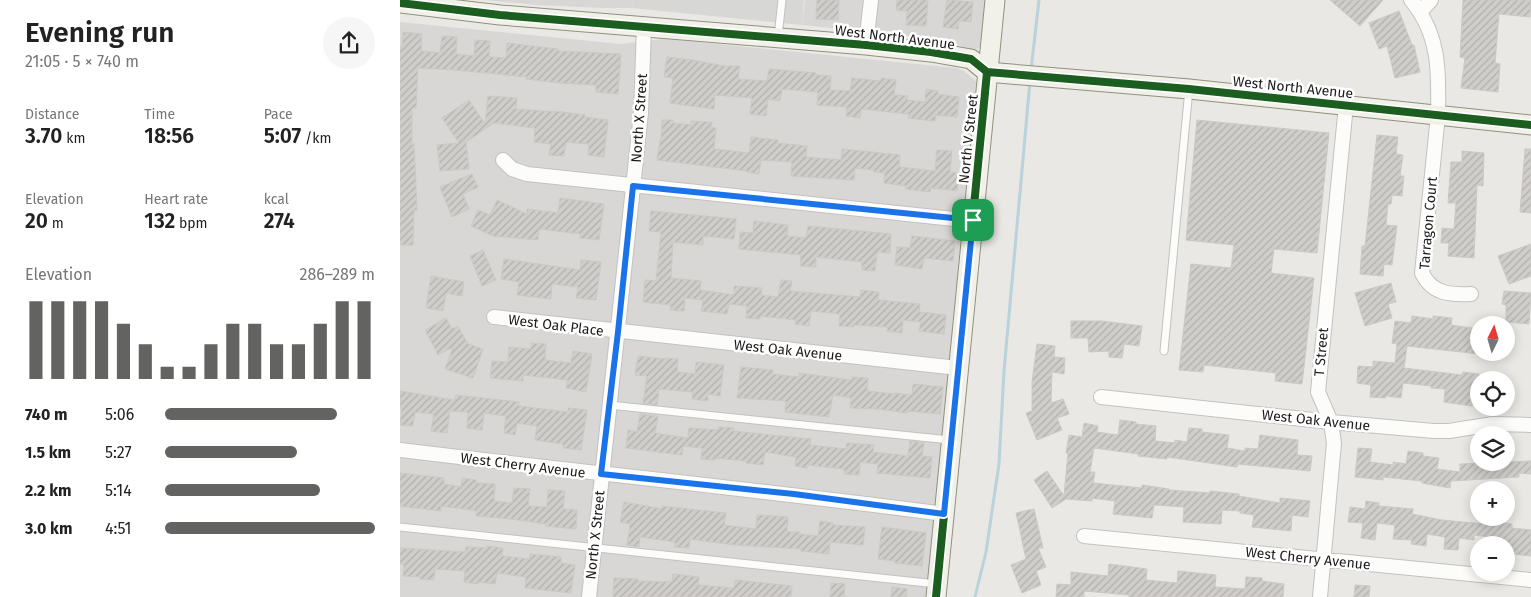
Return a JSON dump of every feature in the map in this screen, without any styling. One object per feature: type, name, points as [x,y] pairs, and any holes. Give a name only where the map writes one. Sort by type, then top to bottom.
[{"type":"street","points":[[866,45],[871,0]]},
{"type":"street","name":"North V Street","points":[[937,591],[973,220],[996,72],[995,0]]},
{"type":"street","name":"Tarragon Court","points":[[1411,0],[1420,11],[1433,36],[1438,64],[1438,115],[1422,273],[1427,283],[1434,289],[1448,293],[1472,294]]},
{"type":"street","points":[[1420,11],[1431,0]]},
{"type":"street","name":"West North Avenue","points":[[400,3],[500,15],[778,37],[931,52],[971,59],[996,72],[1189,88],[1531,125]]},
{"type":"street","name":"North X Street","points":[[590,597],[601,474],[641,113],[644,26]]},
{"type":"street","name":"T Street","points":[[1320,597],[1334,443],[1331,422],[1318,392],[1346,105]]},
{"type":"street","points":[[503,160],[512,169],[527,174],[973,220]]},
{"type":"street","name":"West Oak Place","points":[[494,317],[618,332]]},
{"type":"street","name":"West Oak Avenue","points":[[618,332],[958,368]]},
{"type":"street","name":"West Oak Avenue","points":[[1101,397],[1331,422],[1434,431],[1449,431],[1494,424],[1531,425]]},
{"type":"street","name":"West Cherry Avenue","points":[[400,450],[601,474],[794,494],[944,514]]},
{"type":"street","name":"West Cherry Avenue","points":[[1084,536],[1531,580]]},
{"type":"lane","points":[[778,37],[782,0]]},
{"type":"lane","points":[[1164,351],[1189,88]]},
{"type":"lane","points":[[609,405],[952,440]]},
{"type":"lane","points":[[400,527],[594,547],[937,591]]},
{"type":"shaded area","points":[[484,0],[633,0],[632,8],[604,8]]},
{"type":"shaded area","points":[[633,0],[804,0],[802,25],[632,8]]},
{"type":"shaded area","points":[[805,0],[986,0],[981,47],[973,51],[950,42],[802,25]]},
{"type":"shaded area","points":[[400,22],[621,44],[662,39],[678,40],[956,68],[964,71],[977,82],[978,90],[926,597],[400,597]]},
{"type":"building","points":[[817,0],[839,0],[838,20],[816,19]]},
{"type":"building","points":[[897,0],[928,0],[926,26],[906,25],[907,11],[896,10]]},
{"type":"building","points":[[947,0],[973,2],[971,22],[959,21],[958,29],[943,27]]},
{"type":"building","points":[[1330,0],[1383,0],[1360,26]]},
{"type":"building","points":[[1463,0],[1531,0],[1530,17],[1499,14],[1495,63],[1500,64],[1498,92],[1461,88],[1465,58],[1460,57]]},
{"type":"building","points":[[1399,11],[1412,45],[1414,45],[1420,72],[1395,78],[1387,46],[1379,49],[1369,23]]},
{"type":"building","points":[[403,32],[422,34],[421,51],[440,53],[442,36],[457,37],[456,54],[474,56],[475,40],[490,41],[489,57],[506,58],[507,43],[558,49],[558,51],[621,54],[618,94],[596,92],[596,85],[559,83],[526,79],[527,77],[455,70],[418,68],[416,108],[412,108],[412,145],[414,144],[417,210],[414,210],[413,245],[400,245],[400,47],[402,47]]},
{"type":"building","points":[[667,57],[724,66],[740,66],[738,79],[767,81],[769,69],[831,76],[830,90],[850,91],[852,78],[881,81],[881,78],[896,80],[894,95],[908,96],[907,100],[925,102],[926,89],[938,91],[938,94],[959,97],[957,117],[936,115],[935,121],[908,118],[909,114],[861,109],[860,118],[846,116],[847,107],[817,105],[818,92],[782,89],[780,101],[768,99],[766,116],[750,114],[752,98],[715,95],[714,109],[670,103],[673,78],[664,77]]},
{"type":"building","points":[[488,96],[517,98],[516,109],[555,111],[608,120],[604,157],[588,155],[589,144],[566,142],[564,156],[549,155],[551,144],[534,142],[535,128],[494,123],[466,142],[469,169],[440,171],[437,145],[459,143],[442,118],[469,100],[485,124]]},
{"type":"building","points":[[662,120],[673,120],[673,123],[691,125],[691,121],[712,122],[711,127],[716,128],[714,149],[749,153],[751,137],[778,140],[777,143],[807,146],[806,157],[841,160],[842,149],[900,155],[899,167],[935,171],[937,150],[952,151],[950,172],[960,173],[957,191],[931,188],[930,192],[906,189],[906,186],[884,183],[885,173],[855,168],[854,180],[791,176],[792,162],[761,160],[759,174],[657,160]]},
{"type":"building","points":[[1197,120],[1329,133],[1317,253],[1274,249],[1271,273],[1314,278],[1302,384],[1275,381],[1276,373],[1204,365],[1203,372],[1179,370],[1191,264],[1231,268],[1234,245],[1186,240]]},
{"type":"building","points":[[1377,135],[1398,137],[1396,154],[1403,155],[1400,176],[1404,176],[1402,196],[1392,195],[1391,204],[1388,204],[1386,225],[1397,226],[1392,265],[1384,264],[1383,276],[1360,274],[1362,246],[1365,246]]},
{"type":"building","points":[[1525,149],[1531,149],[1531,213],[1520,212]]},
{"type":"building","points":[[1462,151],[1484,153],[1483,186],[1477,185],[1474,258],[1448,256],[1449,243],[1441,243],[1442,228],[1454,229],[1456,203],[1448,203],[1451,162],[1462,162]]},
{"type":"building","points":[[472,174],[478,187],[463,194],[469,209],[452,217],[440,187]]},
{"type":"building","points":[[560,198],[604,204],[599,240],[580,238],[581,234],[539,229],[538,240],[493,236],[471,226],[478,210],[490,215],[497,200],[527,214],[527,209],[558,213]]},
{"type":"building","points":[[651,211],[736,219],[734,239],[703,236],[703,245],[673,242],[671,278],[701,281],[700,290],[734,295],[734,286],[762,288],[761,295],[778,297],[781,280],[792,281],[790,291],[860,297],[861,290],[879,292],[878,300],[920,304],[919,312],[946,315],[944,334],[919,331],[921,322],[903,320],[902,333],[887,331],[888,327],[839,326],[840,314],[811,311],[809,326],[795,324],[796,320],[760,316],[760,319],[746,318],[747,306],[729,304],[727,314],[701,311],[703,300],[685,298],[684,311],[670,310],[671,305],[643,302],[645,280],[656,281],[661,232],[649,231]]},
{"type":"building","points":[[754,221],[788,225],[787,236],[806,238],[808,226],[891,234],[890,253],[877,252],[875,271],[862,270],[862,262],[816,257],[816,267],[800,266],[801,255],[739,249],[740,232],[753,233]]},
{"type":"building","points":[[912,236],[955,241],[953,261],[924,258],[922,269],[895,265],[897,247],[910,248]]},
{"type":"building","points":[[1531,244],[1531,276],[1509,284],[1498,256]]},
{"type":"building","points":[[483,250],[496,280],[482,286],[470,256]]},
{"type":"building","points":[[504,259],[580,270],[581,260],[601,262],[596,300],[576,298],[578,287],[552,284],[551,299],[517,295],[519,282],[501,279]]},
{"type":"building","points":[[431,276],[464,282],[462,296],[446,293],[443,311],[426,308]]},
{"type":"building","points":[[1391,283],[1396,302],[1388,304],[1392,318],[1365,326],[1355,293]]},
{"type":"building","points":[[1504,291],[1531,293],[1529,324],[1515,323],[1515,316],[1506,316],[1506,305],[1502,304]]},
{"type":"building","points":[[1412,316],[1433,319],[1433,316],[1452,318],[1451,325],[1470,328],[1470,353],[1407,346],[1404,368],[1462,375],[1463,372],[1470,373],[1470,406],[1444,402],[1445,389],[1431,388],[1431,386],[1403,383],[1401,398],[1386,396],[1385,398],[1370,397],[1371,385],[1357,383],[1358,366],[1373,367],[1373,361],[1395,363],[1397,344],[1392,343],[1395,321],[1411,323]]},
{"type":"building","points":[[446,318],[452,329],[458,326],[468,344],[483,349],[473,378],[445,369],[453,347],[438,355],[425,330]]},
{"type":"building","points":[[1071,321],[1102,321],[1142,326],[1139,346],[1124,344],[1122,358],[1109,357],[1109,351],[1089,352],[1088,338],[1071,338]]},
{"type":"building","points":[[531,343],[546,344],[545,360],[571,363],[573,351],[592,354],[586,392],[566,388],[568,380],[523,375],[523,381],[490,378],[492,361],[508,362],[509,347],[531,349]]},
{"type":"building","points":[[1037,344],[1055,346],[1054,357],[1065,358],[1064,374],[1052,372],[1051,403],[1063,399],[1069,414],[1057,418],[1062,430],[1037,440],[1026,413],[1032,411],[1032,382]]},
{"type":"building","points":[[638,356],[678,359],[677,372],[695,374],[696,362],[724,365],[720,396],[708,394],[708,401],[692,399],[693,392],[659,389],[657,405],[643,403],[647,376],[635,375]]},
{"type":"building","points":[[741,367],[773,370],[772,374],[799,377],[799,373],[852,380],[852,377],[868,378],[867,391],[895,394],[912,395],[913,384],[943,387],[940,414],[850,408],[851,398],[833,395],[829,417],[785,412],[786,401],[737,398]]},
{"type":"building","points":[[400,391],[455,400],[456,395],[519,402],[519,406],[568,412],[568,408],[587,410],[581,450],[563,448],[563,444],[535,440],[537,426],[517,423],[515,435],[504,433],[506,416],[484,413],[482,430],[467,428],[468,412],[450,411],[447,433],[431,431],[434,414],[415,412],[413,426],[400,425],[402,408],[400,408]]},
{"type":"building","points":[[640,414],[658,416],[655,433],[688,438],[689,428],[718,430],[719,427],[734,428],[733,431],[811,439],[810,445],[846,449],[847,443],[874,445],[873,452],[908,456],[910,441],[924,443],[922,456],[932,457],[930,478],[877,473],[878,464],[860,462],[859,475],[844,474],[844,469],[808,465],[807,468],[795,466],[796,457],[765,452],[763,465],[746,463],[746,461],[715,458],[715,460],[701,459],[702,448],[683,446],[682,455],[626,448],[628,430],[637,432]]},
{"type":"building","points":[[1120,420],[1156,426],[1155,441],[1175,443],[1175,440],[1187,442],[1189,428],[1202,429],[1202,432],[1229,435],[1227,448],[1245,451],[1245,448],[1258,449],[1260,435],[1298,440],[1297,455],[1312,456],[1310,471],[1238,464],[1237,467],[1167,457],[1167,459],[1138,456],[1139,454],[1094,448],[1090,472],[1095,472],[1093,483],[1142,488],[1142,485],[1169,490],[1239,494],[1239,496],[1280,503],[1280,498],[1310,501],[1308,517],[1292,515],[1291,531],[1252,527],[1254,515],[1240,513],[1240,511],[1222,510],[1221,524],[1183,522],[1184,507],[1154,505],[1152,518],[1113,514],[1115,501],[1092,498],[1092,501],[1066,499],[1052,508],[1034,480],[1047,471],[1064,496],[1068,453],[1066,453],[1069,435],[1082,437],[1084,423],[1098,426],[1097,432],[1118,435]]},
{"type":"building","points":[[1358,448],[1372,449],[1370,462],[1393,465],[1393,462],[1406,464],[1408,451],[1423,453],[1423,456],[1439,458],[1437,469],[1460,472],[1460,464],[1470,464],[1470,471],[1515,471],[1515,462],[1531,461],[1531,474],[1519,473],[1519,477],[1451,481],[1450,488],[1422,483],[1422,481],[1383,477],[1383,480],[1355,477]]},
{"type":"building","points":[[400,473],[444,478],[444,484],[461,487],[462,478],[476,480],[476,483],[495,484],[494,501],[512,503],[514,488],[530,489],[528,506],[547,507],[548,490],[565,491],[563,509],[577,510],[576,529],[545,526],[546,524],[511,519],[476,516],[477,511],[441,506],[441,511],[400,506]]},
{"type":"building","points":[[1366,501],[1379,503],[1379,506],[1413,509],[1412,514],[1442,520],[1470,523],[1470,526],[1512,526],[1512,528],[1531,530],[1531,556],[1515,554],[1515,536],[1474,535],[1470,536],[1470,539],[1459,538],[1458,550],[1444,549],[1445,537],[1427,534],[1426,546],[1411,544],[1412,540],[1393,539],[1395,525],[1377,523],[1375,540],[1361,538],[1363,523],[1348,522],[1350,507],[1365,509]]},
{"type":"building","points":[[624,502],[662,509],[662,506],[726,513],[724,525],[756,529],[757,515],[788,517],[787,532],[800,532],[800,534],[818,536],[820,521],[833,523],[833,525],[865,527],[863,545],[830,542],[829,554],[801,551],[801,549],[735,545],[690,539],[689,548],[674,547],[675,542],[640,537],[639,547],[627,545],[630,524],[620,522]]},
{"type":"building","points":[[1034,509],[1043,548],[1038,548],[1046,567],[1036,571],[1041,585],[1022,593],[1011,565],[1026,559],[1016,513]]},
{"type":"building","points":[[882,527],[926,533],[922,566],[878,559]]},
{"type":"building","points":[[487,546],[503,548],[502,556],[530,559],[530,554],[561,557],[561,563],[575,565],[571,593],[525,588],[526,577],[497,573],[495,584],[464,582],[465,571],[435,569],[434,580],[403,576],[404,565],[400,564],[400,548],[465,552],[466,547],[486,548]]},
{"type":"building","points":[[1109,564],[1147,569],[1146,580],[1177,583],[1178,571],[1216,575],[1215,587],[1245,589],[1246,577],[1262,578],[1262,581],[1284,584],[1283,597],[1129,597],[1129,595],[1084,591],[1084,597],[1056,597],[1057,584],[1071,585],[1071,572],[1108,576]]},
{"type":"building","points":[[673,574],[699,577],[698,585],[734,588],[735,580],[792,586],[791,597],[613,597],[614,578],[672,582]]},
{"type":"building","points":[[831,583],[845,584],[844,597],[830,597]]},
{"type":"building","points":[[1355,585],[1370,586],[1369,597],[1354,597]]},
{"type":"building","points":[[892,587],[907,589],[906,597],[891,597]]},
{"type":"waterway","points":[[1031,70],[1039,0]]},
{"type":"waterway","points":[[975,597],[986,552],[999,464],[1004,371],[1030,81]]},
{"type":"cycle path","points":[[400,3],[500,15],[931,52],[971,59],[987,72],[1189,89],[1531,125]]},
{"type":"cycle path","points":[[936,597],[987,72]]},
{"type":"route","points":[[633,186],[973,220],[944,514],[794,494],[601,474],[633,186]]}]
